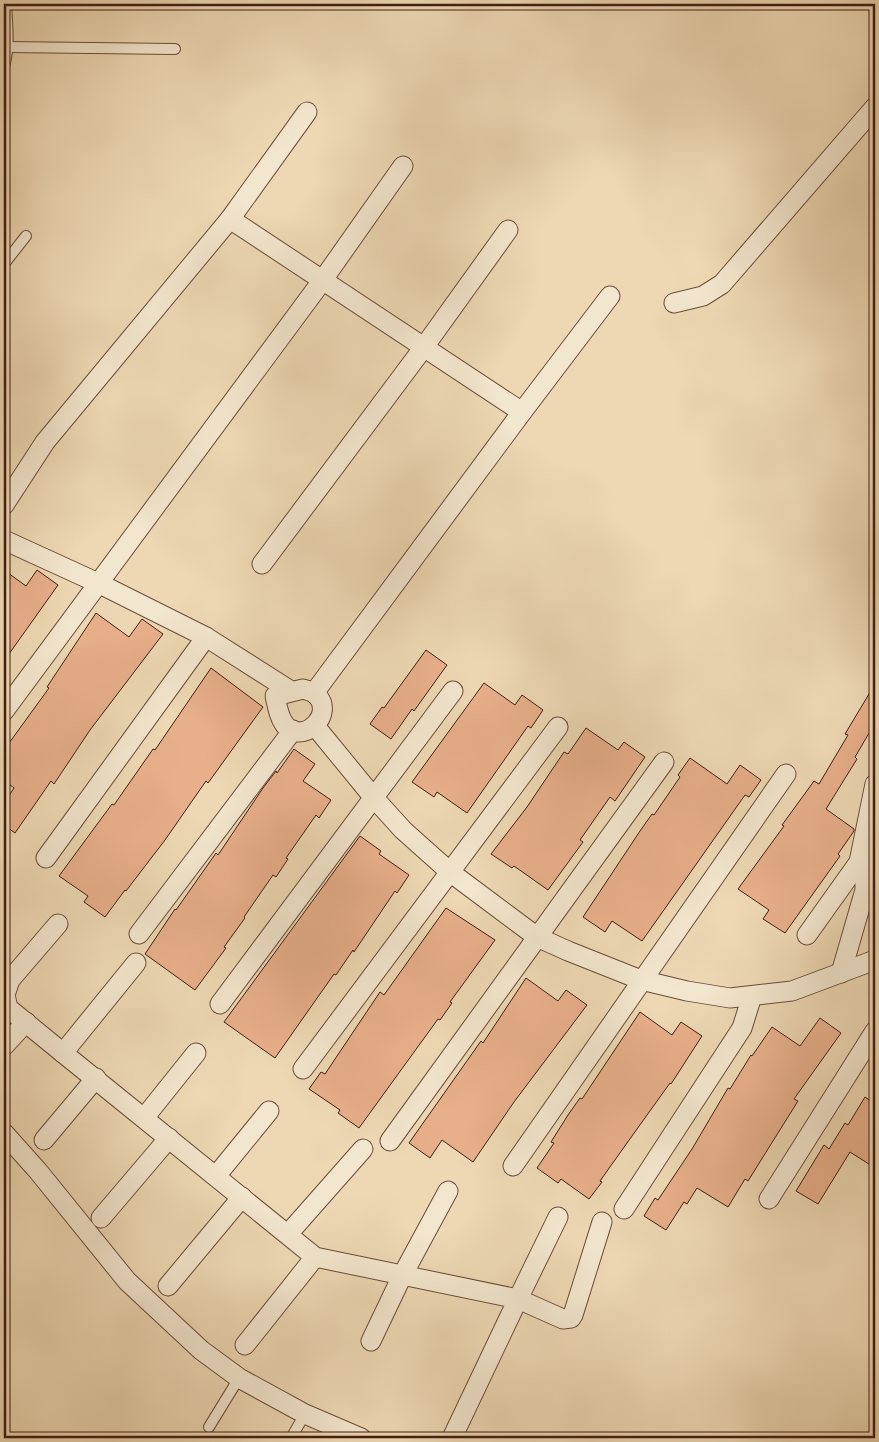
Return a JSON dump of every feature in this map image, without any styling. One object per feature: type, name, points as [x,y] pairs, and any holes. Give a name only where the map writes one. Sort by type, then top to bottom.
[{"type":"street","points":[[674,303],[703,296],[722,284],[875,107]]},
{"type":"street","points":[[4,505],[45,442],[230,219],[306,112]]},
{"type":"street","points":[[4,712],[322,280],[403,166]]},
{"type":"street","points":[[230,219],[522,412]]},
{"type":"street","points":[[262,564],[424,347],[508,230]]},
{"type":"street","points":[[314,693],[610,296]]},
{"type":"street","points":[[4,540],[98,583],[206,637],[291,691]]},
{"type":"street","points":[[46,858],[206,637]]},
{"type":"street","points":[[303,689],[314,693],[321,703],[322,715],[316,726],[305,732],[293,730],[283,723],[275,696],[291,691],[303,689]]},
{"type":"street","points":[[220,1004],[453,691]]},
{"type":"street","points":[[316,726],[374,798],[403,830],[450,872],[537,937],[641,980],[687,991],[730,998],[792,991],[875,960]]},
{"type":"street","points":[[303,1069],[558,727]]},
{"type":"street","points":[[139,934],[293,730]]},
{"type":"street","points":[[390,1141],[664,762]]},
{"type":"street","points":[[513,1166],[786,774]]},
{"type":"street","points":[[807,935],[859,862],[875,784]]},
{"type":"street","points":[[841,973],[865,890],[865,878],[859,862]]},
{"type":"street","points":[[58,924],[10,980],[5,995],[8,1008],[316,1257],[518,1299],[563,1319],[571,1318],[574,1311],[602,1222]]},
{"type":"street","points":[[63,1052],[136,964]]},
{"type":"street","points":[[624,1209],[742,1028],[752,996]]},
{"type":"street","points":[[4,1046],[26,1022]]},
{"type":"street","points":[[769,1199],[875,1031]]},
{"type":"street","points":[[144,1118],[196,1053]]},
{"type":"street","points":[[44,1140],[96,1078]]},
{"type":"street","points":[[216,1176],[269,1111]]},
{"type":"street","points":[[4,1133],[38,1171],[127,1281],[201,1350],[239,1378],[305,1414],[361,1438]]},
{"type":"street","points":[[101,1218],[169,1138]]},
{"type":"street","points":[[288,1234],[363,1149]]},
{"type":"street","points":[[371,1340],[402,1276],[448,1191]]},
{"type":"street","points":[[168,1286],[242,1197]]},
{"type":"street","points":[[452,1438],[558,1217]]},
{"type":"street","points":[[245,1345],[316,1257]]},
{"type":"lane","points":[[4,66],[6,60],[6,4]]},
{"type":"lane","points":[[6,47],[175,49]]},
{"type":"lane","points":[[4,264],[26,236]]},
{"type":"lane","points":[[209,1427],[239,1378]]},
{"type":"lane","points":[[291,1438],[305,1414]]},
{"type":"building","points":[[4,570],[26,586],[37,570],[58,585],[4,661]]},
{"type":"building","points":[[96,613],[129,637],[142,619],[163,634],[90,730],[54,784],[51,781],[15,833],[4,825],[4,803],[14,788],[4,780],[4,750],[49,688],[47,687]]},
{"type":"building","points":[[426,650],[447,665],[391,739],[370,724],[382,707],[384,708]]},
{"type":"building","points":[[211,668],[263,707],[208,783],[206,781],[165,840],[105,917],[84,902],[88,896],[59,876],[112,804],[114,805],[153,749],[155,750]]},
{"type":"building","points":[[484,683],[515,705],[522,695],[543,710],[531,728],[528,726],[467,813],[437,792],[434,797],[412,782]]},
{"type":"building","points":[[875,684],[875,723],[855,757],[857,759],[826,809],[854,829],[854,831],[838,854],[840,856],[785,933],[763,919],[769,910],[738,889],[814,781],[819,784],[848,735],[845,734]]},
{"type":"building","points":[[586,728],[618,750],[624,742],[645,757],[615,801],[610,797],[580,840],[583,842],[548,890],[514,866],[512,868],[491,854],[527,807],[564,752],[568,754]]},
{"type":"building","points":[[294,749],[315,764],[303,781],[331,800],[319,818],[316,815],[286,858],[288,859],[276,877],[273,875],[224,947],[226,948],[195,990],[145,954],[175,909],[216,853],[218,855],[263,788],[276,771],[277,773]]},
{"type":"building","points":[[690,758],[727,784],[740,765],[761,780],[749,797],[745,795],[642,941],[612,921],[605,932],[583,917],[640,831],[652,814],[654,815],[680,777],[678,775]]},
{"type":"building","points":[[360,836],[381,851],[379,854],[409,875],[397,893],[395,891],[354,952],[353,950],[336,975],[334,974],[275,1058],[224,1022]]},
{"type":"building","points":[[446,908],[495,940],[450,1002],[452,1003],[440,1020],[438,1019],[359,1128],[338,1113],[340,1110],[309,1089],[321,1072],[325,1074],[380,992],[384,995]]},
{"type":"building","points":[[526,978],[558,1001],[566,990],[587,1005],[514,1102],[473,1162],[442,1140],[430,1158],[409,1143],[481,1041],[483,1043]]},
{"type":"building","points":[[640,1012],[672,1035],[681,1022],[702,1036],[671,1084],[627,1143],[589,1199],[561,1179],[558,1183],[537,1168],[554,1143],[551,1142],[568,1115],[580,1098],[582,1099]]},
{"type":"building","points":[[820,1018],[841,1033],[794,1099],[798,1101],[748,1181],[745,1179],[728,1207],[697,1188],[687,1204],[684,1202],[666,1230],[644,1216],[655,1198],[658,1200],[692,1149],[728,1088],[730,1089],[751,1055],[772,1027],[800,1046]]},
{"type":"building","points":[[865,1097],[875,1104],[875,1168],[850,1152],[818,1204],[796,1191],[824,1145],[829,1149],[845,1123],[848,1125]]}]
